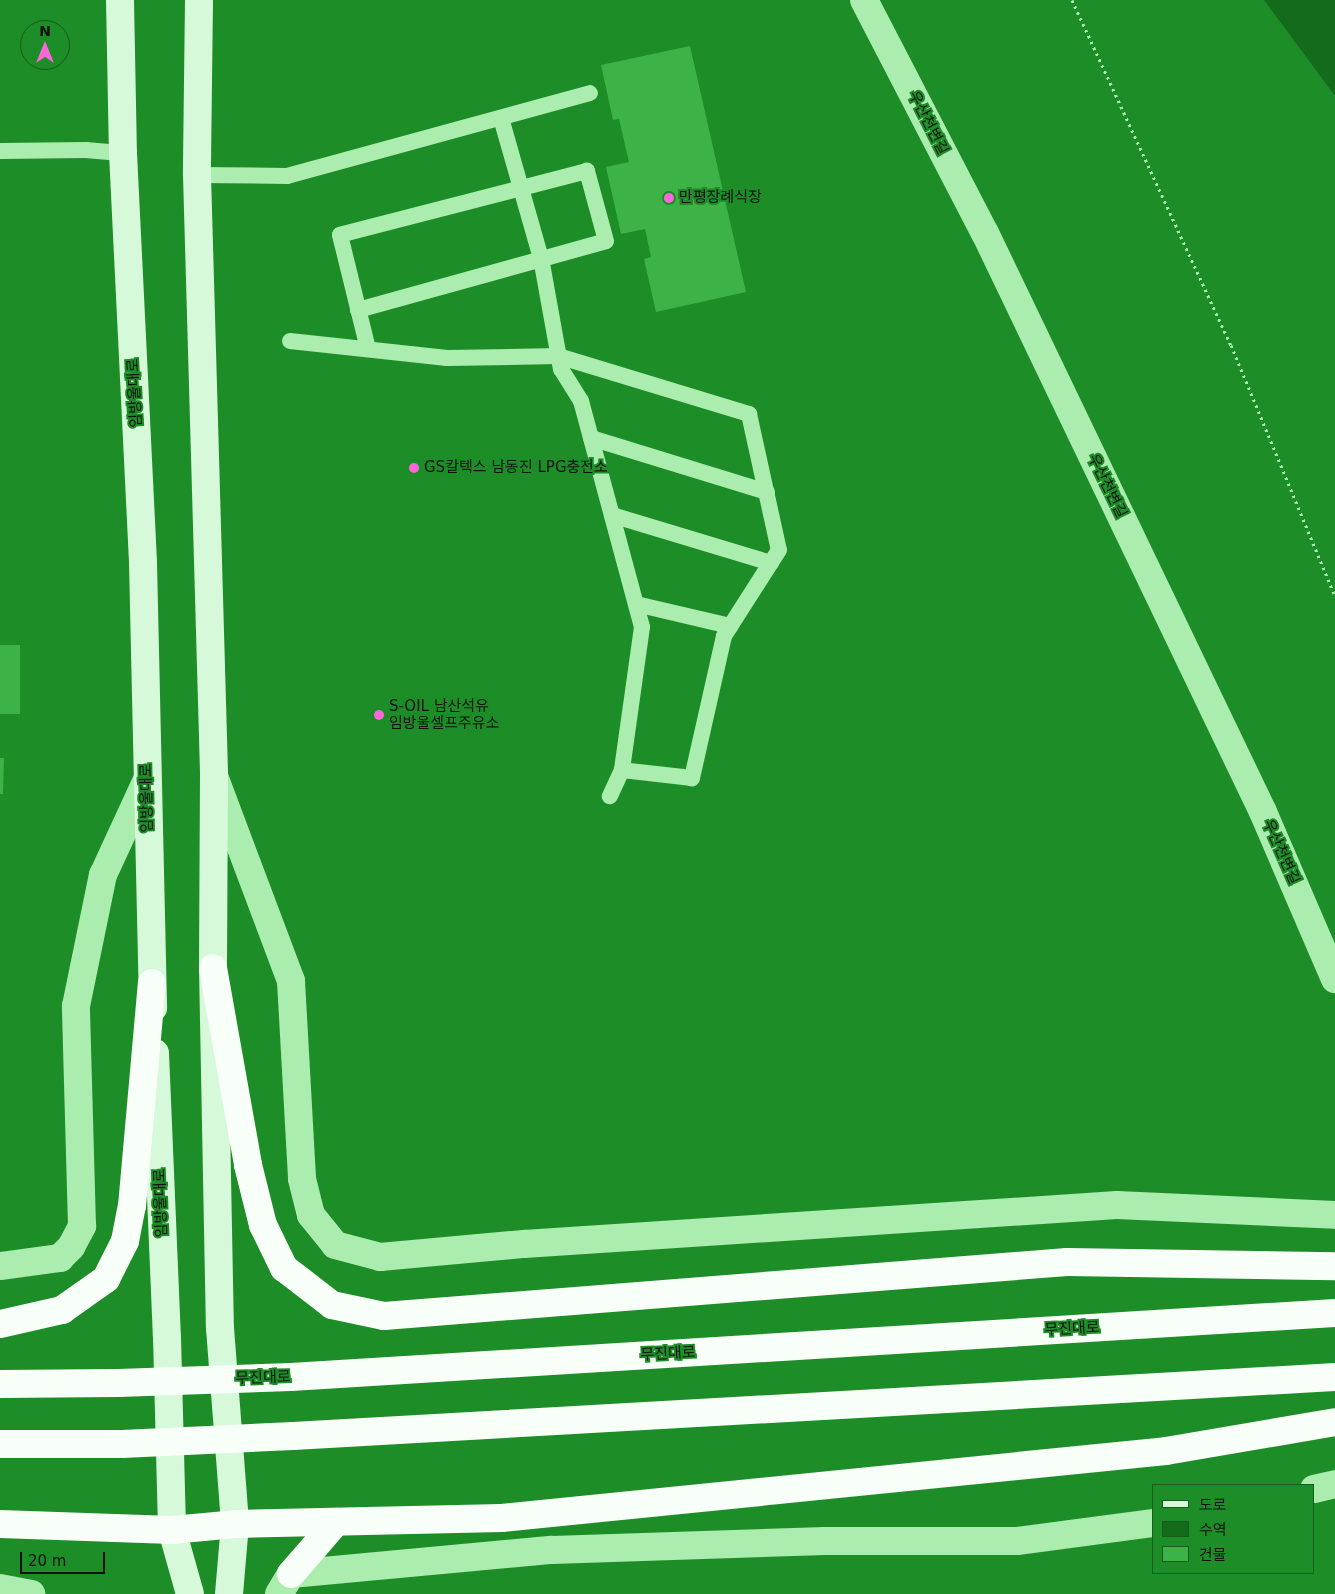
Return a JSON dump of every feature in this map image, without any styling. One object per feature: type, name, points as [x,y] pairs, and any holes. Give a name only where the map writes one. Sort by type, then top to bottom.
[{"type":"highway","points":[[213,968],[248,1165],[263,1225],[284,1268],[332,1305],[384,1316],[1067,1262],[1335,1266]]},
{"type":"highway","points":[[0,1324],[62,1310],[106,1279],[126,1241],[132,1206],[152,983]]},
{"type":"highway","name":"무진대로","points":[[0,1384],[118,1383],[291,1377],[1335,1314]]},
{"type":"highway","points":[[0,1444],[122,1444],[293,1436],[1335,1377]]},
{"type":"highway","points":[[0,1524],[172,1530],[235,1524],[502,1518],[1166,1451],[1335,1422]]},
{"type":"highway","points":[[285,1584],[336,1522]]},
{"type":"main road","points":[[199,0],[197,163],[214,774],[213,968],[220,1328],[235,1524],[229,1594]]},
{"type":"main road","name":"임방울대로","points":[[118,8],[143,563],[146,782],[152,983],[167,1337],[172,1530],[190,1594]]},
{"type":"street","points":[[197,163],[212,0]]},
{"type":"street","name":"우산천변길","points":[[864,0],[994,251],[1263,812],[1335,979]]},
{"type":"street","points":[[214,774],[291,981],[302,1179],[311,1215],[335,1245],[380,1257],[524,1244],[1117,1205],[1335,1215]]},
{"type":"street","points":[[0,1266],[60,1258],[71,1246],[82,1226],[76,1006],[103,875],[146,782]]},
{"type":"street","points":[[1315,1489],[1335,1484]]},
{"type":"street","points":[[285,1584],[552,1550],[825,1541],[1016,1541],[1152,1523]]},
{"type":"street","points":[[0,1588],[31,1594]]},
{"type":"lane","points":[[197,163],[287,176],[590,93]]},
{"type":"lane","points":[[501,118],[541,258],[561,369],[582,401],[642,627],[622,770],[610,796]]},
{"type":"lane","points":[[0,151],[86,150],[123,152]]},
{"type":"lane","points":[[358,310],[606,241],[587,170],[340,235],[358,310],[368,350]]},
{"type":"lane","points":[[290,341],[447,358],[558,356],[749,414],[779,550],[724,636],[692,778],[622,770]]},
{"type":"lane","points":[[591,438],[766,492]]},
{"type":"lane","points":[[612,515],[771,563]]},
{"type":"lane","points":[[636,604],[730,626]]},
{"type":"path","points":[[1072,0],[1231,345],[1335,596]]},
{"type":"water","points":[[1264,0],[1335,0],[1335,96]]},
{"type":"building","name":"만평장례식장","points":[[690,46],[746,292],[656,312],[644,259],[651,257],[645,229],[621,234],[606,167],[629,162],[619,119],[613,120],[601,65]]},
{"type":"building","points":[[0,645],[20,645],[20,714],[0,714]]},
{"type":"building","points":[[0,758],[4,758],[3,794],[0,794]]},
{"type":"place","name":"만평장례식장","points":[[669,198]]},
{"type":"place","name":"GS칼텍스 남동진 LPG충전소","points":[[414,468]]},
{"type":"place","name":"S-OIL 남산석유 임방울셀프주유소","points":[[379,715]]}]
